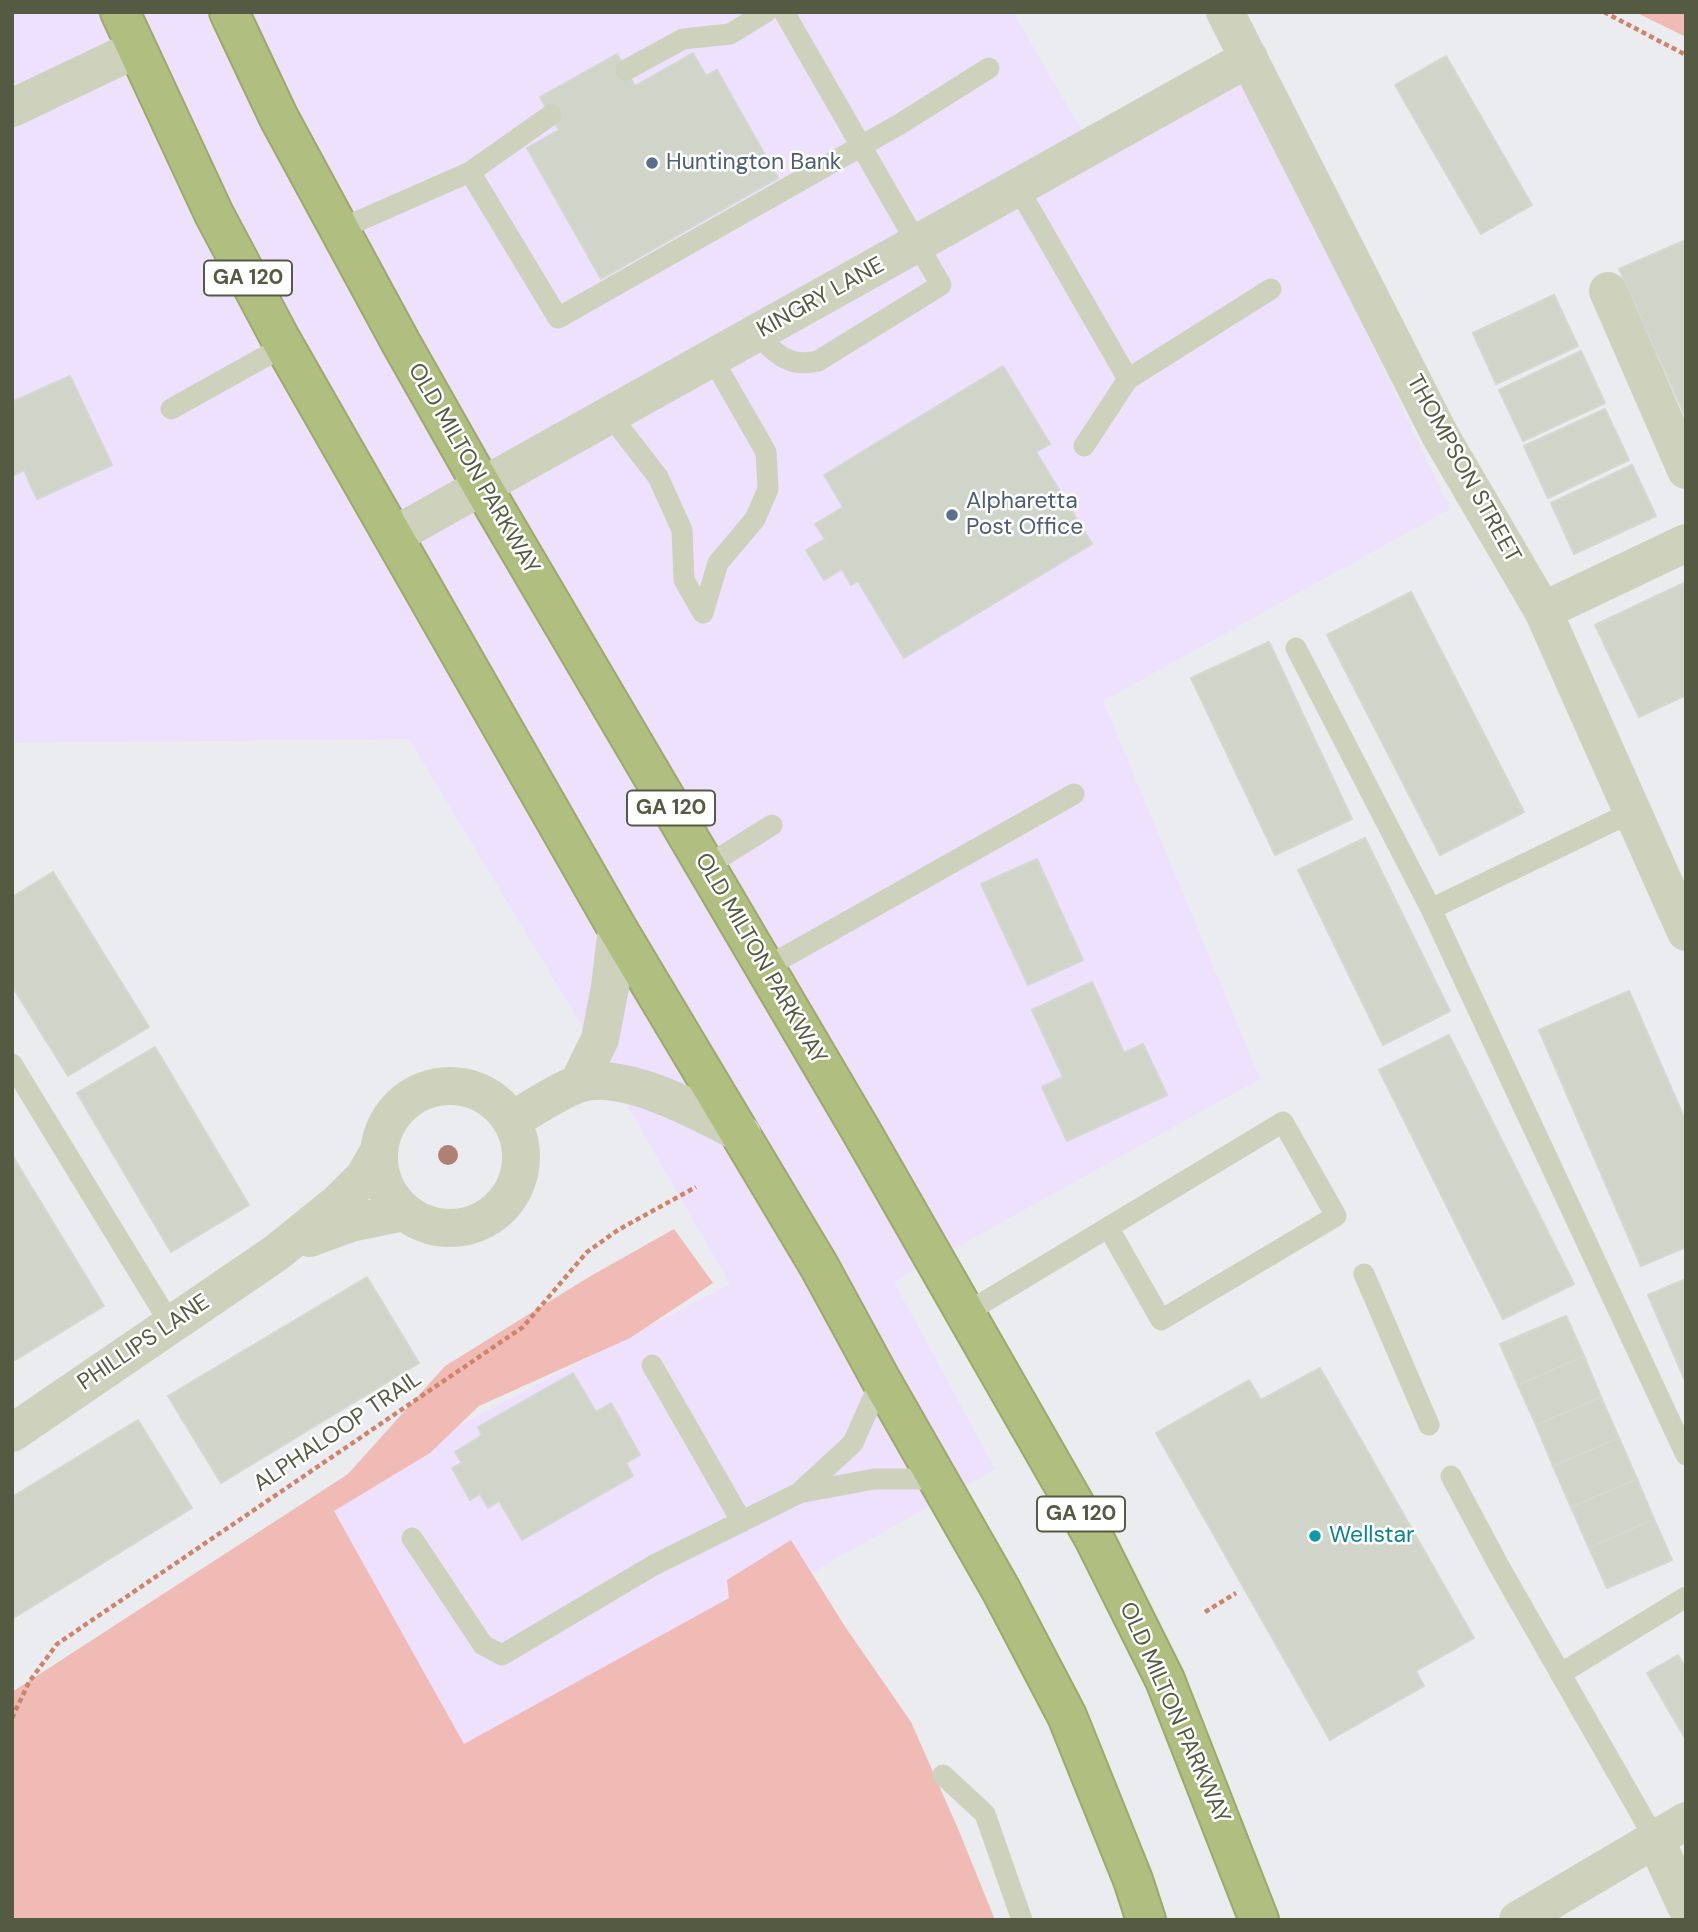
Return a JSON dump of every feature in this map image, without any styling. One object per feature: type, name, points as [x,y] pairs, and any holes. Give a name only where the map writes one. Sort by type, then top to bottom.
[{"type":"highway","name":"GA 120","points":[[120,12],[214,214],[284,346],[617,928],[819,1266],[1001,1590],[1067,1716],[1133,1880],[1146,1920]]},
{"type":"highway","name":"OLD MILTON PARKWAY","points":[[229,12],[279,118],[338,230],[482,486],[966,1313],[1094,1538],[1158,1665],[1259,1920]]},
{"type":"street","name":"THOMPSON STREET","points":[[1225,12],[1440,435],[1543,611],[1686,932]]},
{"type":"street","points":[[12,108],[136,49]]},
{"type":"street","name":"KINGRY LANE","points":[[393,536],[1249,58]]},
{"type":"street","points":[[1608,291],[1686,470]]},
{"type":"street","points":[[1543,611],[1686,543]]},
{"type":"street","points":[[579,1084],[600,1039],[617,928]]},
{"type":"street","points":[[511,1121],[579,1084],[602,1082],[630,1085],[685,1105],[741,1133]]},
{"type":"street","points":[[456,1086],[478,1091],[497,1104],[511,1121],[520,1142],[521,1164],[516,1185],[505,1204],[488,1218],[467,1227],[445,1229],[424,1224],[404,1212],[384,1185],[379,1168],[379,1151],[384,1129],[396,1110],[413,1096],[434,1088],[456,1086]]},
{"type":"street","name":"PHILLIPS LANE","points":[[12,1433],[276,1253],[339,1202],[364,1177],[379,1151]]},
{"type":"street","name":"PHILLIPS LANE","points":[[276,1253],[344,1225],[404,1212]]},
{"type":"street","points":[[1518,1920],[1671,1830],[1686,1906]]},
{"type":"lane","points":[[626,71],[683,39],[730,34],[766,12]]},
{"type":"lane","points":[[757,333],[772,351],[789,361],[804,364],[818,361],[941,285],[784,12]]},
{"type":"lane","points":[[470,172],[558,318],[900,124],[989,68]]},
{"type":"lane","points":[[338,230],[470,172],[551,115]]},
{"type":"lane","points":[[1018,188],[1128,379]]},
{"type":"lane","points":[[1084,446],[1128,379],[1271,289]]},
{"type":"lane","points":[[171,409],[284,346]]},
{"type":"lane","points":[[610,415],[658,477],[682,530],[684,580],[703,613],[718,563],[755,519],[768,489],[766,452],[712,358]]},
{"type":"lane","points":[[1296,648],[1432,909],[1686,1455]]},
{"type":"lane","points":[[765,968],[1074,794]]},
{"type":"lane","points":[[1432,909],[1632,812]]},
{"type":"lane","points":[[705,867],[772,825]]},
{"type":"lane","points":[[12,1064],[171,1325]]},
{"type":"lane","points":[[966,1313],[1108,1227],[1283,1122],[1336,1216],[1161,1320],[1108,1227]]},
{"type":"lane","points":[[1364,1274],[1429,1424]]},
{"type":"lane","points":[[652,1365],[742,1522]]},
{"type":"lane","points":[[412,1538],[483,1645],[502,1655],[654,1565],[799,1493],[853,1443],[881,1380]]},
{"type":"lane","points":[[1451,1476],[1560,1674],[1671,1830]]},
{"type":"lane","points":[[799,1493],[874,1479],[937,1479]]},
{"type":"lane","points":[[1560,1674],[1686,1597]]},
{"type":"lane","points":[[943,1775],[985,1814],[1022,1920]]},
{"type":"path","points":[[1604,12],[1686,55]]},
{"type":"path","name":"ALPHALOOP TRAIL","points":[[12,1718],[29,1682],[57,1644],[523,1327],[587,1252],[618,1230],[696,1187]]},
{"type":"path","points":[[1205,1612],[1236,1593]]},
{"type":"shaded area","points":[[12,12],[1013,12],[1099,161],[1244,75],[1450,509],[1103,701],[1260,1079],[894,1282],[995,1469],[462,1770],[318,1499],[730,1284],[570,1006],[409,739],[12,743]]},
{"type":"shaded area","points":[[1635,12],[1686,12],[1686,37]]},
{"type":"shaded area","points":[[674,1229],[713,1283],[630,1338],[479,1406],[430,1453],[334,1511],[464,1744],[729,1598],[727,1580],[791,1540],[844,1625],[911,1722],[995,1920],[12,1920],[12,1692],[348,1474],[445,1366],[589,1277]]},
{"type":"building","name":"Huntington Bank","points":[[693,53],[706,76],[717,70],[778,178],[601,279],[527,148],[559,130],[540,97],[617,54],[635,86]]},
{"type":"building","points":[[1446,56],[1532,205],[1481,234],[1395,85]]},
{"type":"building","points":[[1686,240],[1686,418],[1619,269]]},
{"type":"building","points":[[1554,295],[1578,346],[1496,384],[1473,333]]},
{"type":"building","points":[[1581,351],[1605,403],[1523,441],[1499,390]]},
{"type":"building","name":"Alpharetta Post Office","points":[[1003,366],[1050,444],[1036,452],[1092,544],[904,658],[858,581],[851,585],[842,569],[824,580],[806,550],[825,539],[815,524],[843,507],[824,475]]},
{"type":"building","points":[[70,376],[112,465],[37,499],[24,470],[12,476],[12,402]]},
{"type":"building","points":[[1605,409],[1629,460],[1548,498],[1524,446]]},
{"type":"building","points":[[1632,465],[1656,516],[1574,554],[1551,503]]},
{"type":"building","points":[[1684,583],[1686,695],[1639,717],[1595,625]]},
{"type":"building","points":[[1411,592],[1524,812],[1440,855],[1327,635]]},
{"type":"building","points":[[1269,642],[1352,819],[1275,855],[1191,678]]},
{"type":"building","points":[[1365,838],[1450,1011],[1383,1045],[1298,870]]},
{"type":"building","points":[[1037,859],[1083,960],[1028,985],[981,884]]},
{"type":"building","points":[[53,872],[149,1027],[68,1076],[12,986],[12,897]]},
{"type":"building","points":[[1092,982],[1124,1053],[1143,1044],[1167,1095],[1067,1141],[1042,1087],[1063,1077],[1032,1010]]},
{"type":"building","points":[[1629,991],[1686,1122],[1686,1247],[1641,1266],[1539,1030]]},
{"type":"building","points":[[1449,1035],[1574,1284],[1503,1319],[1379,1070]]},
{"type":"building","points":[[155,1047],[249,1205],[171,1252],[77,1093]]},
{"type":"building","points":[[12,1155],[104,1306],[12,1362]]},
{"type":"building","points":[[367,1277],[419,1363],[221,1483],[168,1396]]},
{"type":"building","points":[[1686,1279],[1686,1383],[1648,1295]]},
{"type":"building","points":[[1566,1316],[1584,1356],[1518,1385],[1500,1344]]},
{"type":"building","points":[[1584,1356],[1601,1397],[1536,1425],[1518,1385]]},
{"type":"building","name":"Wellstar","points":[[1320,1368],[1474,1638],[1416,1671],[1424,1686],[1330,1740],[1156,1433],[1249,1380],[1261,1400]]},
{"type":"building","points":[[573,1373],[596,1412],[611,1403],[640,1455],[626,1463],[633,1476],[522,1540],[499,1501],[488,1508],[480,1494],[470,1500],[452,1468],[462,1463],[455,1452],[482,1435],[478,1427]]},
{"type":"building","points":[[1601,1397],[1619,1438],[1553,1466],[1536,1425]]},
{"type":"building","points":[[138,1420],[192,1508],[12,1619],[12,1497]]},
{"type":"building","points":[[1619,1438],[1637,1479],[1571,1507],[1553,1466]]},
{"type":"building","points":[[1637,1479],[1654,1519],[1589,1548],[1571,1507]]},
{"type":"building","points":[[1654,1519],[1672,1560],[1607,1588],[1589,1548]]},
{"type":"building","points":[[1678,1655],[1686,1669],[1686,1740],[1647,1673]]},
{"type":"place","name":"Huntington Bank","points":[[652,163]]},
{"type":"place","name":"Alpharetta Post Office","points":[[952,515]]},
{"type":"place","name":"Wellstar","points":[[1315,1536]]}]
